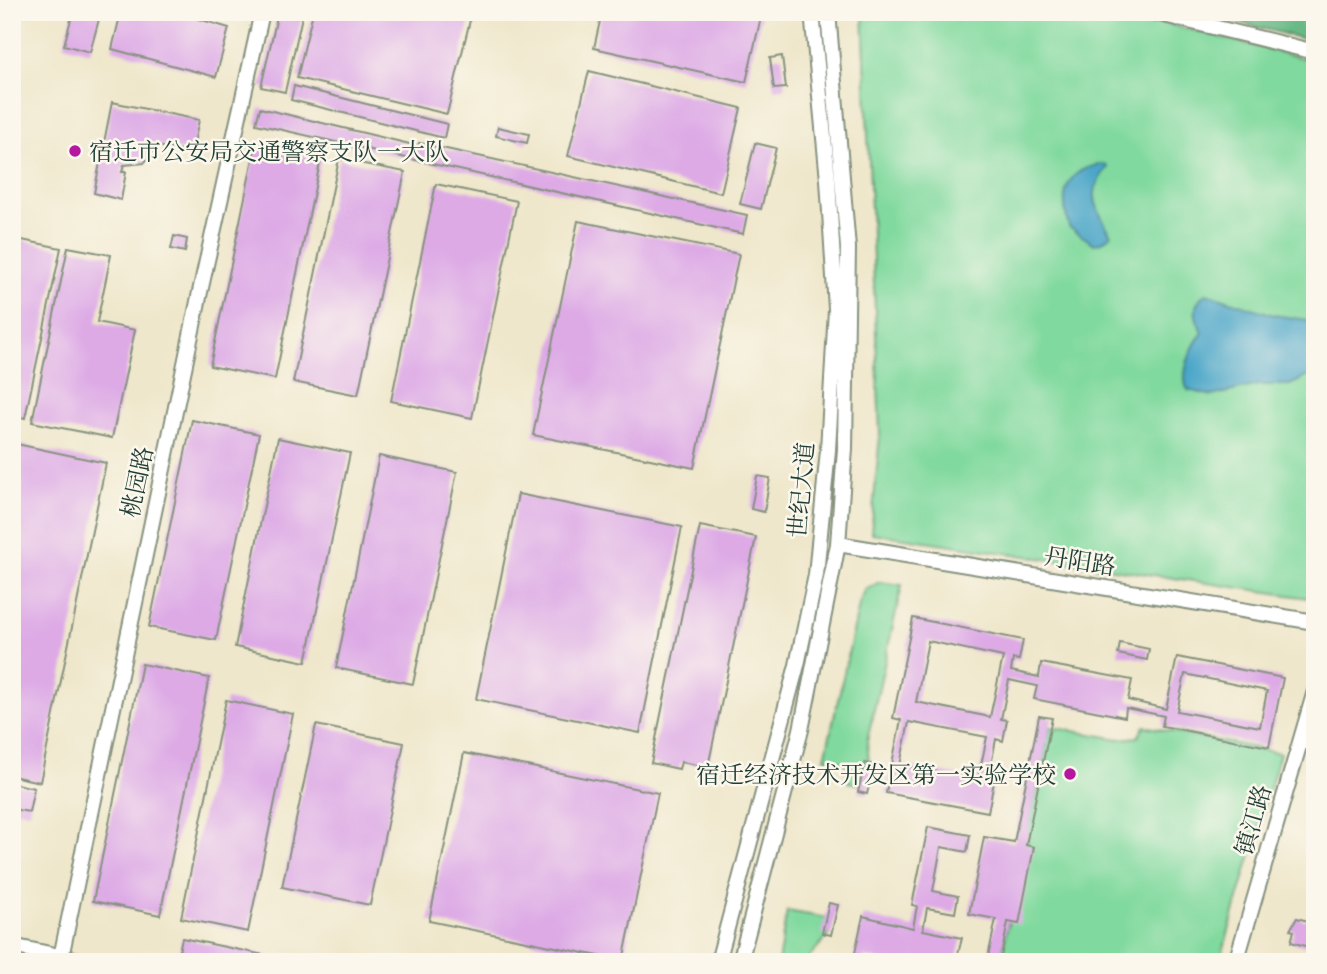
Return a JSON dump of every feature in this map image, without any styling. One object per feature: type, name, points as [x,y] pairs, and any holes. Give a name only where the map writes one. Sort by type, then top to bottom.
[{"type":"street","name":"桃园路","points":[[60,959],[197,305],[262,12]]},
{"type":"street","name":"世纪大道","points":[[718,962],[797,665],[816,575],[828,450],[836,309],[828,180],[812,12]]},
{"type":"street","name":"世纪大道","points":[[740,962],[801,730],[838,544],[845,449],[848,248],[828,12]]},
{"type":"street","points":[[1152,12],[1315,52]]},
{"type":"street","name":"丹阳路","points":[[838,544],[1315,622]]},
{"type":"street","name":"镇江路","points":[[1236,962],[1315,691]]},
{"type":"street","points":[[12,946],[60,959],[88,962]]},
{"type":"green space","points":[[863,12],[1120,12],[1315,61],[1315,599],[871,533],[880,434]]},
{"type":"green space","points":[[1198,12],[1315,12],[1315,42]]},
{"type":"green space","points":[[880,582],[902,585],[867,741],[869,763],[864,785],[848,782],[846,763],[825,758],[860,601],[866,589]]},
{"type":"green space","points":[[1144,726],[1280,753],[1220,962],[1000,962],[1050,727],[1119,739],[1138,737]]},
{"type":"green space","points":[[787,911],[833,919],[830,934],[805,962],[778,962]]},
{"type":"water","points":[[1105,164],[1108,167],[1097,185],[1095,200],[1111,235],[1094,244],[1069,227],[1065,193],[1073,177],[1081,171]]},
{"type":"water","points":[[1206,293],[1274,315],[1315,321],[1315,373],[1290,385],[1258,385],[1212,396],[1188,390],[1185,377],[1188,360],[1203,333],[1196,317],[1196,307]]},
{"type":"building","points":[[73,12],[101,12],[90,52],[64,45]]},
{"type":"building","points":[[121,12],[175,12],[229,28],[216,77],[112,49]]},
{"type":"building","points":[[278,12],[303,12],[285,92],[261,87]]},
{"type":"building","points":[[313,12],[472,12],[447,114],[297,78]]},
{"type":"building","points":[[602,12],[741,12],[761,17],[746,82],[594,48]]},
{"type":"building","points":[[782,56],[786,88],[774,89],[770,58]]},
{"type":"building","points":[[589,71],[741,108],[721,193],[568,156]]},
{"type":"building","points":[[294,86],[447,124],[444,138],[291,100]]},
{"type":"building","points":[[112,102],[199,120],[192,152],[157,146],[144,163],[124,165],[122,172],[126,172],[121,200],[94,193]]},
{"type":"building","points":[[260,108],[418,146],[419,143],[747,215],[743,234],[256,124]]},
{"type":"building","points":[[498,127],[529,134],[527,143],[496,136]]},
{"type":"building","points":[[755,143],[776,148],[761,209],[740,204]]},
{"type":"building","points":[[256,144],[321,158],[275,379],[210,366]]},
{"type":"building","points":[[339,159],[405,172],[358,395],[293,382]]},
{"type":"building","points":[[436,184],[517,201],[472,418],[391,401]]},
{"type":"building","points":[[578,221],[739,254],[694,468],[533,435]]},
{"type":"building","points":[[174,236],[187,239],[185,252],[171,249]]},
{"type":"building","points":[[12,238],[61,248],[25,418],[12,415]]},
{"type":"building","points":[[68,247],[111,255],[97,322],[135,330],[112,438],[32,422]]},
{"type":"building","points":[[192,420],[259,434],[216,640],[149,627]]},
{"type":"building","points":[[278,438],[350,453],[306,662],[235,647]]},
{"type":"building","points":[[12,443],[106,463],[40,782],[12,776]]},
{"type":"building","points":[[379,456],[457,472],[413,684],[336,668]]},
{"type":"building","points":[[757,476],[770,478],[764,512],[751,509]]},
{"type":"building","points":[[518,494],[682,527],[640,733],[476,699]]},
{"type":"building","points":[[700,526],[756,537],[708,767],[681,762],[679,769],[651,763]]},
{"type":"building","points":[[913,618],[1023,640],[1019,660],[1013,659],[1011,671],[1039,677],[1041,663],[1132,680],[1128,700],[1166,709],[1177,657],[1283,678],[1269,747],[1162,726],[1164,716],[1126,708],[1125,717],[1034,699],[1037,686],[1009,680],[1001,719],[1007,720],[1003,741],[996,739],[988,781],[994,782],[988,812],[886,793],[901,720],[893,718]],"holes":[[[928,641],[1003,657],[990,717],[916,702]],[[1185,674],[1267,691],[1260,727],[1177,711]],[[909,722],[987,737],[978,779],[900,765]]]},
{"type":"building","points":[[1120,643],[1149,649],[1147,660],[1118,654]]},
{"type":"building","points":[[142,664],[209,678],[160,915],[93,901]]},
{"type":"building","points":[[226,700],[293,714],[248,932],[181,918]]},
{"type":"building","points":[[1039,716],[1052,718],[1026,845],[1034,847],[1019,924],[1008,922],[1000,962],[987,962],[996,919],[969,914],[984,837],[1014,842]]},
{"type":"building","points":[[316,725],[404,743],[370,905],[282,887]]},
{"type":"building","points":[[464,753],[658,793],[623,961],[429,921]]},
{"type":"building","points":[[865,763],[874,765],[867,794],[858,792]]},
{"type":"building","points":[[12,783],[34,788],[29,812],[12,809]]},
{"type":"building","points":[[928,827],[970,835],[967,852],[941,847],[933,891],[958,896],[955,913],[927,908],[923,930],[962,938],[956,962],[886,962],[864,957],[863,962],[853,962],[863,916],[913,928],[917,906],[912,905]]},
{"type":"building","points":[[829,903],[838,905],[831,935],[822,933]]},
{"type":"building","points":[[1297,918],[1308,921],[1307,925],[1315,928],[1315,953],[1308,951],[1309,947],[1291,942],[1294,931],[1290,930]]},
{"type":"building","points":[[182,938],[293,962],[230,962],[179,951]]},
{"type":"place","name":"宿迁市公安局交通警察支队一大队","points":[[75,151]]},
{"type":"place","name":"宿迁经济技术开发区第一实验学校","points":[[1070,774]]}]
